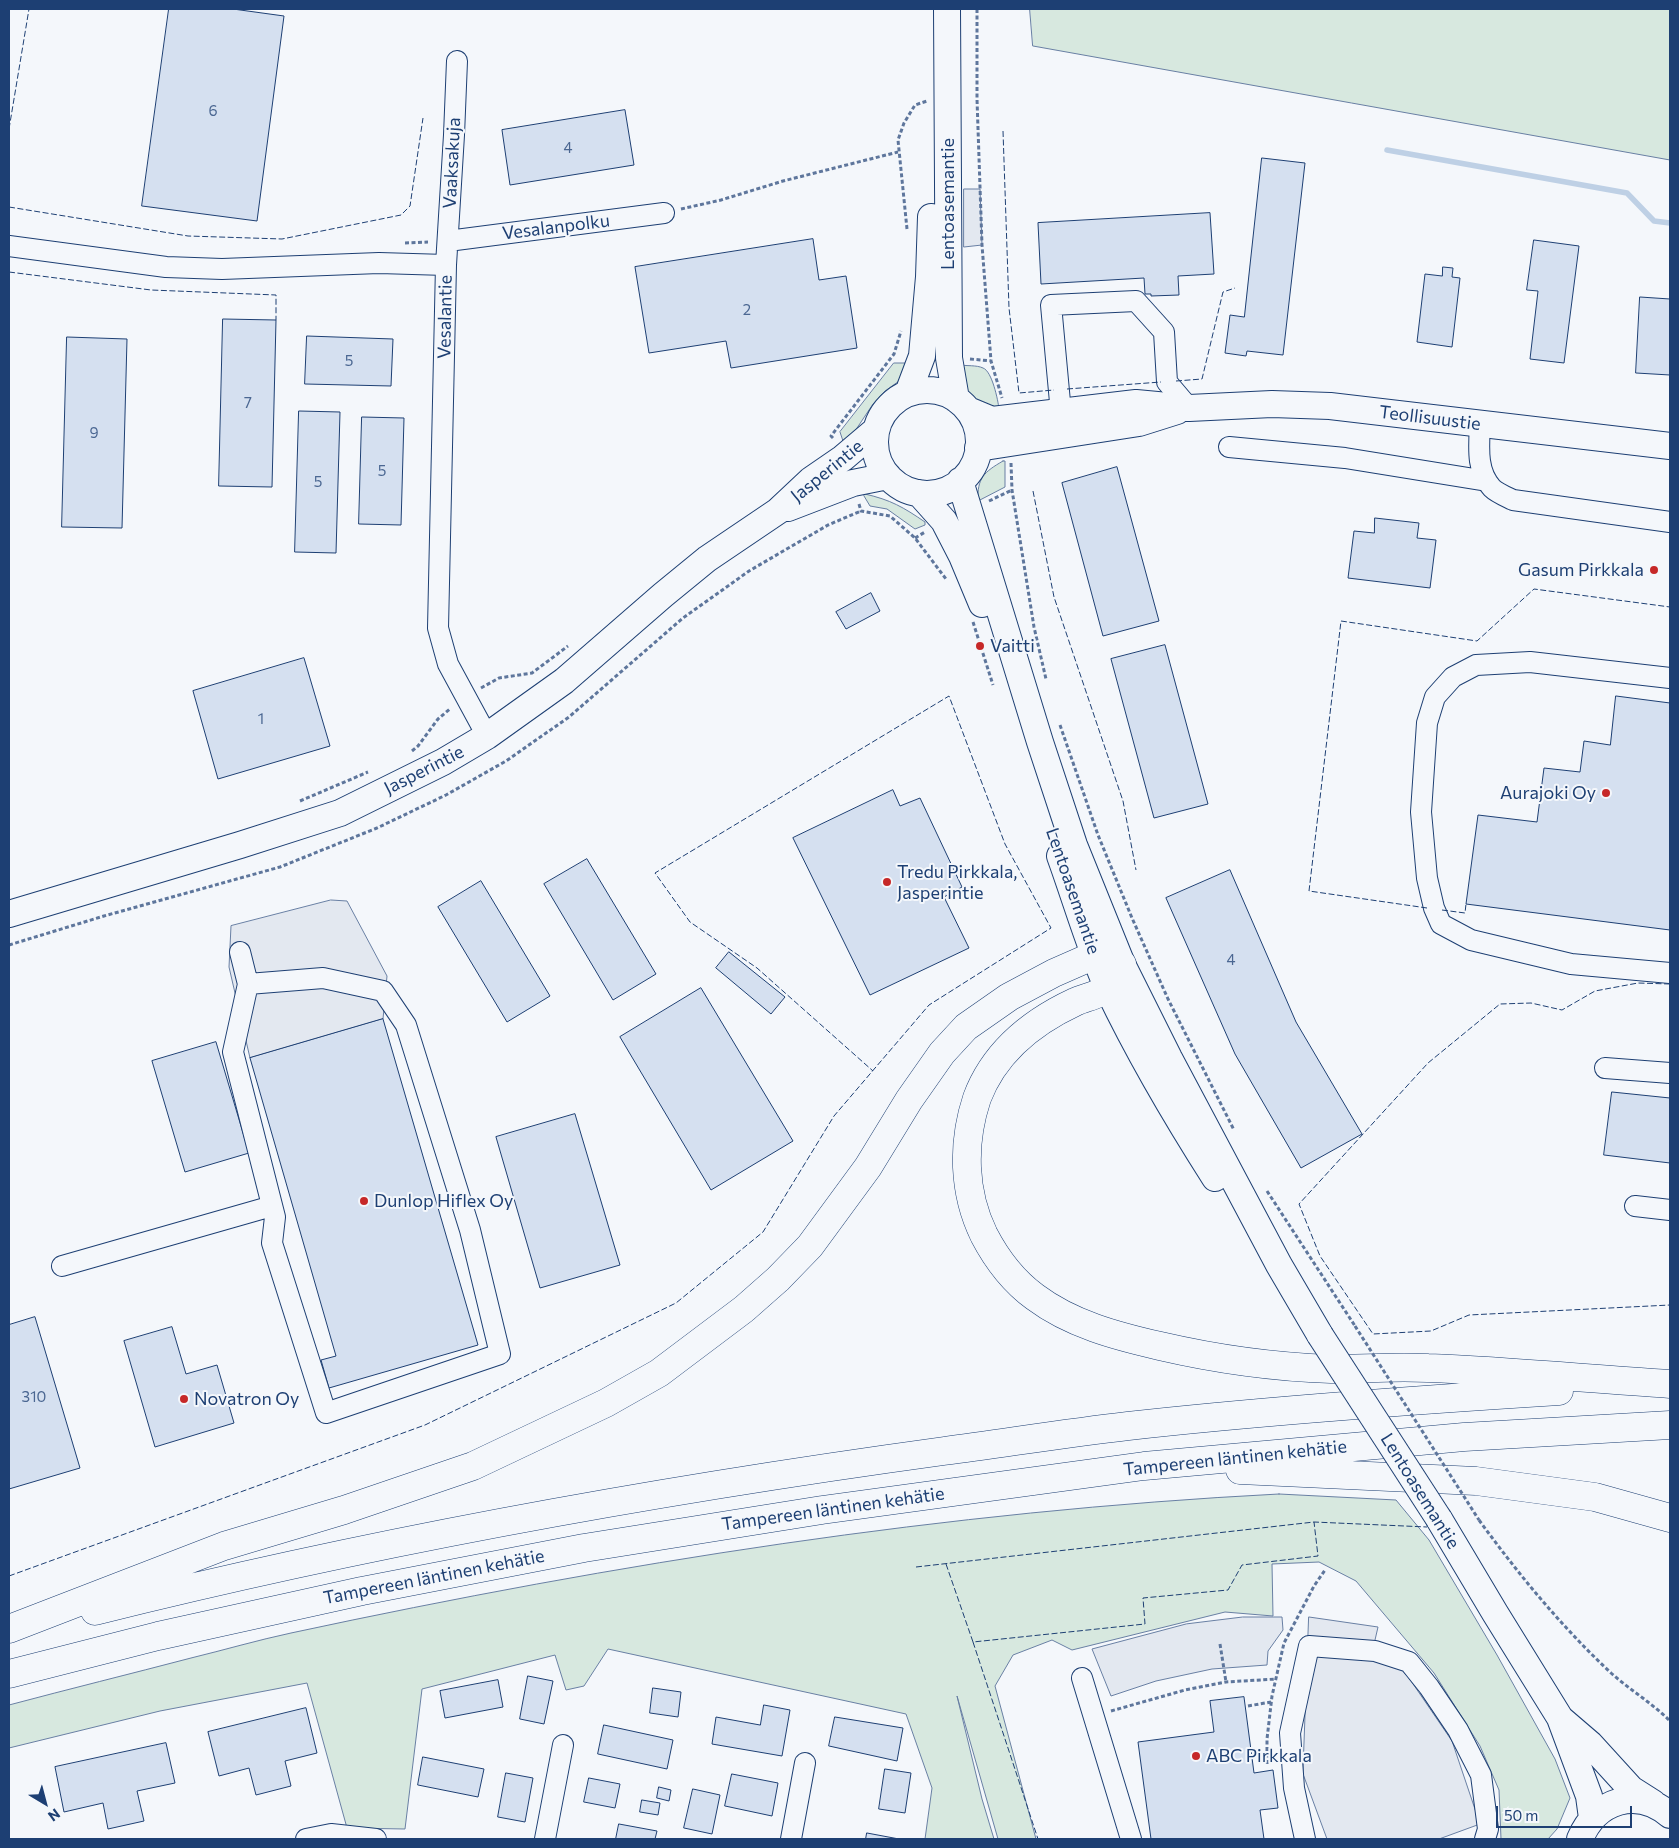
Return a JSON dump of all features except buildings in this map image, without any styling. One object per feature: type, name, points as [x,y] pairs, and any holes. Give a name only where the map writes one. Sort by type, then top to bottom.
[{"type":"highway","points":[[9,1629],[224,1546],[344,1510],[473,1466],[606,1403],[659,1373],[744,1309],[778,1279],[810,1246],[868,1167],[909,1100],[942,1053],[966,1027],[1008,997],[1094,955],[1122,964],[1108,988],[1046,1017],[1022,1034],[1006,1050],[990,1072],[978,1095],[971,1117],[967,1168],[969,1191],[976,1218],[1000,1261],[1016,1281],[1035,1297],[1063,1314],[1095,1328],[1137,1341],[1229,1360],[1275,1366],[1331,1369],[1426,1368],[1670,1384]]},
{"type":"highway","points":[[9,1633],[145,1599],[348,1553],[576,1509],[816,1469],[1128,1426],[1456,1398],[1670,1384]]},
{"type":"highway","name":"Tampereen läntinen kehätie","points":[[9,1674],[158,1636],[362,1590],[584,1548],[822,1510],[1144,1466],[1435,1440],[1670,1425]]},
{"type":"highway","points":[[1144,1466],[1476,1481],[1595,1497],[1670,1518]]},
{"type":"main road","name":"Lentoasemantie","points":[[930,9],[940,99],[949,358],[962,405]]},
{"type":"main road","name":"Lentoasemantie","points":[[908,393],[922,356],[929,277],[932,179],[947,9]]},
{"type":"main road","points":[[924,390],[941,392],[962,405],[975,422],[978,448],[969,472],[960,481],[948,489],[934,493],[920,493],[908,490],[888,476],[879,462],[875,447],[876,430],[884,412],[899,398],[908,393],[924,390]]},
{"type":"main road","name":"Teollisuustie","points":[[978,448],[1007,431],[1061,412],[1136,403],[1190,408],[1272,404],[1330,406],[1670,446]]},
{"type":"main road","name":"Teollisuustie","points":[[962,405],[992,420],[1007,431],[1139,423],[1190,408]]},
{"type":"main road","name":"Jasperintie","points":[[9,914],[240,845],[340,812],[443,762],[487,736],[564,681],[707,559],[778,511],[811,480],[833,445],[876,430]]},
{"type":"main road","name":"Jasperintie","points":[[778,511],[853,483],[888,476]]},
{"type":"main road","name":"Lentoasemantie","points":[[960,481],[1040,742],[1074,845],[1122,964],[1169,1058],[1279,1265],[1320,1335],[1439,1518],[1494,1613],[1560,1718],[1589,1796],[1586,1829]]},
{"type":"main road","name":"Lentoasemantie","points":[[920,493],[944,521],[981,600],[1059,852],[1094,955],[1108,988],[1168,1103],[1225,1195],[1279,1265]]},
{"type":"main road","name":"Lentoasemantie","points":[[1560,1718],[1590,1744],[1631,1789],[1666,1811]]},
{"type":"main road","points":[[1586,1829],[1600,1810],[1620,1801],[1642,1800],[1666,1811]]},
{"type":"street","name":"Vaaksakuja","points":[[446,265],[457,61]]},
{"type":"street","name":"Vesalanpolku","points":[[448,241],[664,213]]},
{"type":"street","name":"Vesalantie","points":[[9,246],[166,267],[222,269],[379,263],[446,265],[438,628],[448,664],[487,736]]},
{"type":"street","points":[[1061,412],[1051,305],[1136,301],[1164,332],[1167,382],[1190,408]]},
{"type":"street","points":[[1480,424],[1479,453],[1482,472],[1493,489],[1513,500],[1670,522]]},
{"type":"street","points":[[1229,447],[1345,458],[1488,481]]},
{"type":"street","points":[[1670,678],[1530,662],[1476,665],[1453,677],[1435,698],[1427,723],[1421,812],[1427,878],[1434,908],[1441,924],[1471,940],[1571,964],[1670,973]]},
{"type":"street","points":[[240,952],[248,984],[233,1052],[275,1217],[272,1243],[326,1413],[500,1354],[470,1230],[406,1025],[383,991],[322,978],[248,984]]},
{"type":"street","points":[[1605,1068],[1670,1073]]},
{"type":"street","points":[[62,1266],[272,1206]]},
{"type":"street","points":[[1634,1206],[1670,1210]]},
{"type":"street","points":[[1305,1839],[1294,1788],[1290,1733],[1309,1646],[1375,1651],[1409,1662],[1430,1688],[1458,1730],[1481,1775],[1488,1829],[1484,1839]]},
{"type":"street","points":[[1082,1678],[1131,1839]]},
{"type":"street","points":[[545,1839],[563,1745]]},
{"type":"street","points":[[791,1839],[805,1763]]},
{"type":"street","points":[[306,1839],[331,1834],[376,1839]]},
{"type":"path","points":[[977,9],[977,99],[982,245],[992,361],[1000,389],[1007,431],[1011,460],[1012,490],[1034,627],[1048,685]]},
{"type":"path","points":[[908,236],[898,152],[898,140],[904,123],[915,105],[940,99],[977,99]]},
{"type":"path","points":[[664,213],[721,200],[783,181],[898,152]]},
{"type":"path","points":[[833,445],[894,354],[902,328]]},
{"type":"path","points":[[853,483],[861,511],[890,516],[915,538],[951,586]]},
{"type":"path","points":[[970,613],[994,685]]},
{"type":"path","points":[[409,753],[418,746],[438,719],[466,695],[499,678],[532,673],[570,645]]},
{"type":"path","points":[[1058,718],[1098,835],[1132,918],[1168,999],[1236,1133]]},
{"type":"path","points":[[297,802],[375,769]]},
{"type":"path","points":[[1262,1183],[1291,1231],[1355,1326],[1479,1520],[1541,1600],[1585,1648],[1613,1675],[1658,1708],[1670,1721]]},
{"type":"path","points":[[1267,1764],[1267,1740],[1271,1702],[1284,1644],[1314,1586],[1325,1570]]},
{"type":"path","points":[[1220,1644],[1226,1682]]},
{"type":"path","points":[[1094,1717],[1150,1699],[1226,1682],[1276,1678]]},
{"type":"path","points":[[1248,1706],[1271,1702]]},
{"type":"shaded area","points":[[1030,9],[1670,9],[1670,160],[1033,46]]},
{"type":"shaded area","points":[[964,189],[980,189],[982,245],[964,247]]},
{"type":"shaded area","points":[[894,363],[910,363],[902,379],[885,391],[873,404],[851,437],[844,444],[840,432]]},
{"type":"shaded area","points":[[959,365],[978,366],[986,370],[994,386],[999,409],[980,402],[970,395]]},
{"type":"shaded area","points":[[1005,461],[1005,487],[978,501],[980,481],[986,472]]},
{"type":"shaded area","points":[[865,494],[882,499],[910,512],[925,522],[925,525],[915,529],[887,509],[870,506],[864,496]]},
{"type":"shaded area","points":[[331,900],[347,901],[387,976],[383,1019],[250,1058],[229,967],[231,926]]},
{"type":"shaded area","points":[[1279,1494],[1396,1500],[1429,1540],[1497,1655],[1555,1759],[1570,1798],[1557,1829],[1548,1839],[1501,1839],[1499,1790],[1480,1746],[1434,1673],[1356,1581],[1319,1562],[1272,1564],[1273,1616],[1225,1612],[1072,1650],[1052,1640],[1013,1655],[995,1686],[1036,1839],[998,1839],[957,1696],[982,1799],[994,1839],[925,1839],[932,1788],[906,1714],[608,1649],[584,1686],[566,1690],[555,1655],[422,1689],[405,1829],[347,1828],[307,1683],[160,1711],[9,1748],[9,1705],[266,1639],[413,1608],[659,1563],[906,1527],[1030,1513]]},
{"type":"shaded area","points":[[1243,1617],[1282,1617],[1283,1630],[1268,1651],[1267,1665],[1212,1669],[1156,1681],[1111,1696],[1092,1649],[1186,1624]]},
{"type":"shaded area","points":[[1309,1617],[1378,1627],[1375,1640],[1409,1678],[1452,1741],[1480,1824],[1439,1839],[1327,1839],[1303,1774]]},
{"type":"waterway","points":[[1387,150],[1627,193],[1654,221],[1670,223]]},
{"type":"fence","points":[[9,129],[29,9]]},
{"type":"fence","points":[[9,207],[188,236],[282,239],[401,215],[410,206],[423,118]]},
{"type":"fence","points":[[1003,131],[1009,308],[1019,393],[1054,390]]},
{"type":"fence","points":[[9,272],[151,290],[276,295],[276,320]]},
{"type":"fence","points":[[1176,381],[1202,379],[1223,292],[1235,288]]},
{"type":"fence","points":[[1067,389],[1161,382]]},
{"type":"fence","points":[[1033,491],[1054,597],[1123,801],[1136,870]]},
{"type":"fence","points":[[1427,908],[1309,891],[1341,621],[1477,641],[1534,589],[1670,607]]},
{"type":"fence","points":[[9,1576],[425,1425],[676,1303],[763,1232],[834,1116],[929,1005],[1051,928],[1005,844],[949,696],[655,873],[690,922],[757,968],[873,1071]]},
{"type":"fence","points":[[1442,910],[1465,913],[1466,904]]},
{"type":"fence","points":[[1670,984],[1638,983],[1595,991],[1562,1010],[1531,1003],[1500,1004],[1428,1063],[1299,1204],[1320,1256],[1373,1334],[1431,1331],[1469,1315],[1670,1305]]},
{"type":"fence","points":[[946,1564],[973,1642],[1145,1624],[1143,1598],[1228,1590],[1242,1565],[1318,1556],[1314,1522]]},
{"type":"fence","points":[[916,1567],[1314,1522],[1427,1527]]},
{"type":"fence","points":[[973,1642],[1038,1839]]},
{"type":"place","name":"Gasum Pirkkala","points":[[1654,570]]},
{"type":"place","name":"Vaitti","points":[[980,646]]},
{"type":"place","name":"Aurajoki Oy","points":[[1606,793]]},
{"type":"place","name":"Tredu Pirkkala, Jasperintie","points":[[887,882]]},
{"type":"place","name":"Dunlop Hiflex Oy","points":[[364,1201]]},
{"type":"place","name":"Novatron Oy","points":[[184,1399]]},
{"type":"place","name":"ABC Pirkkala","points":[[1196,1756]]}]
